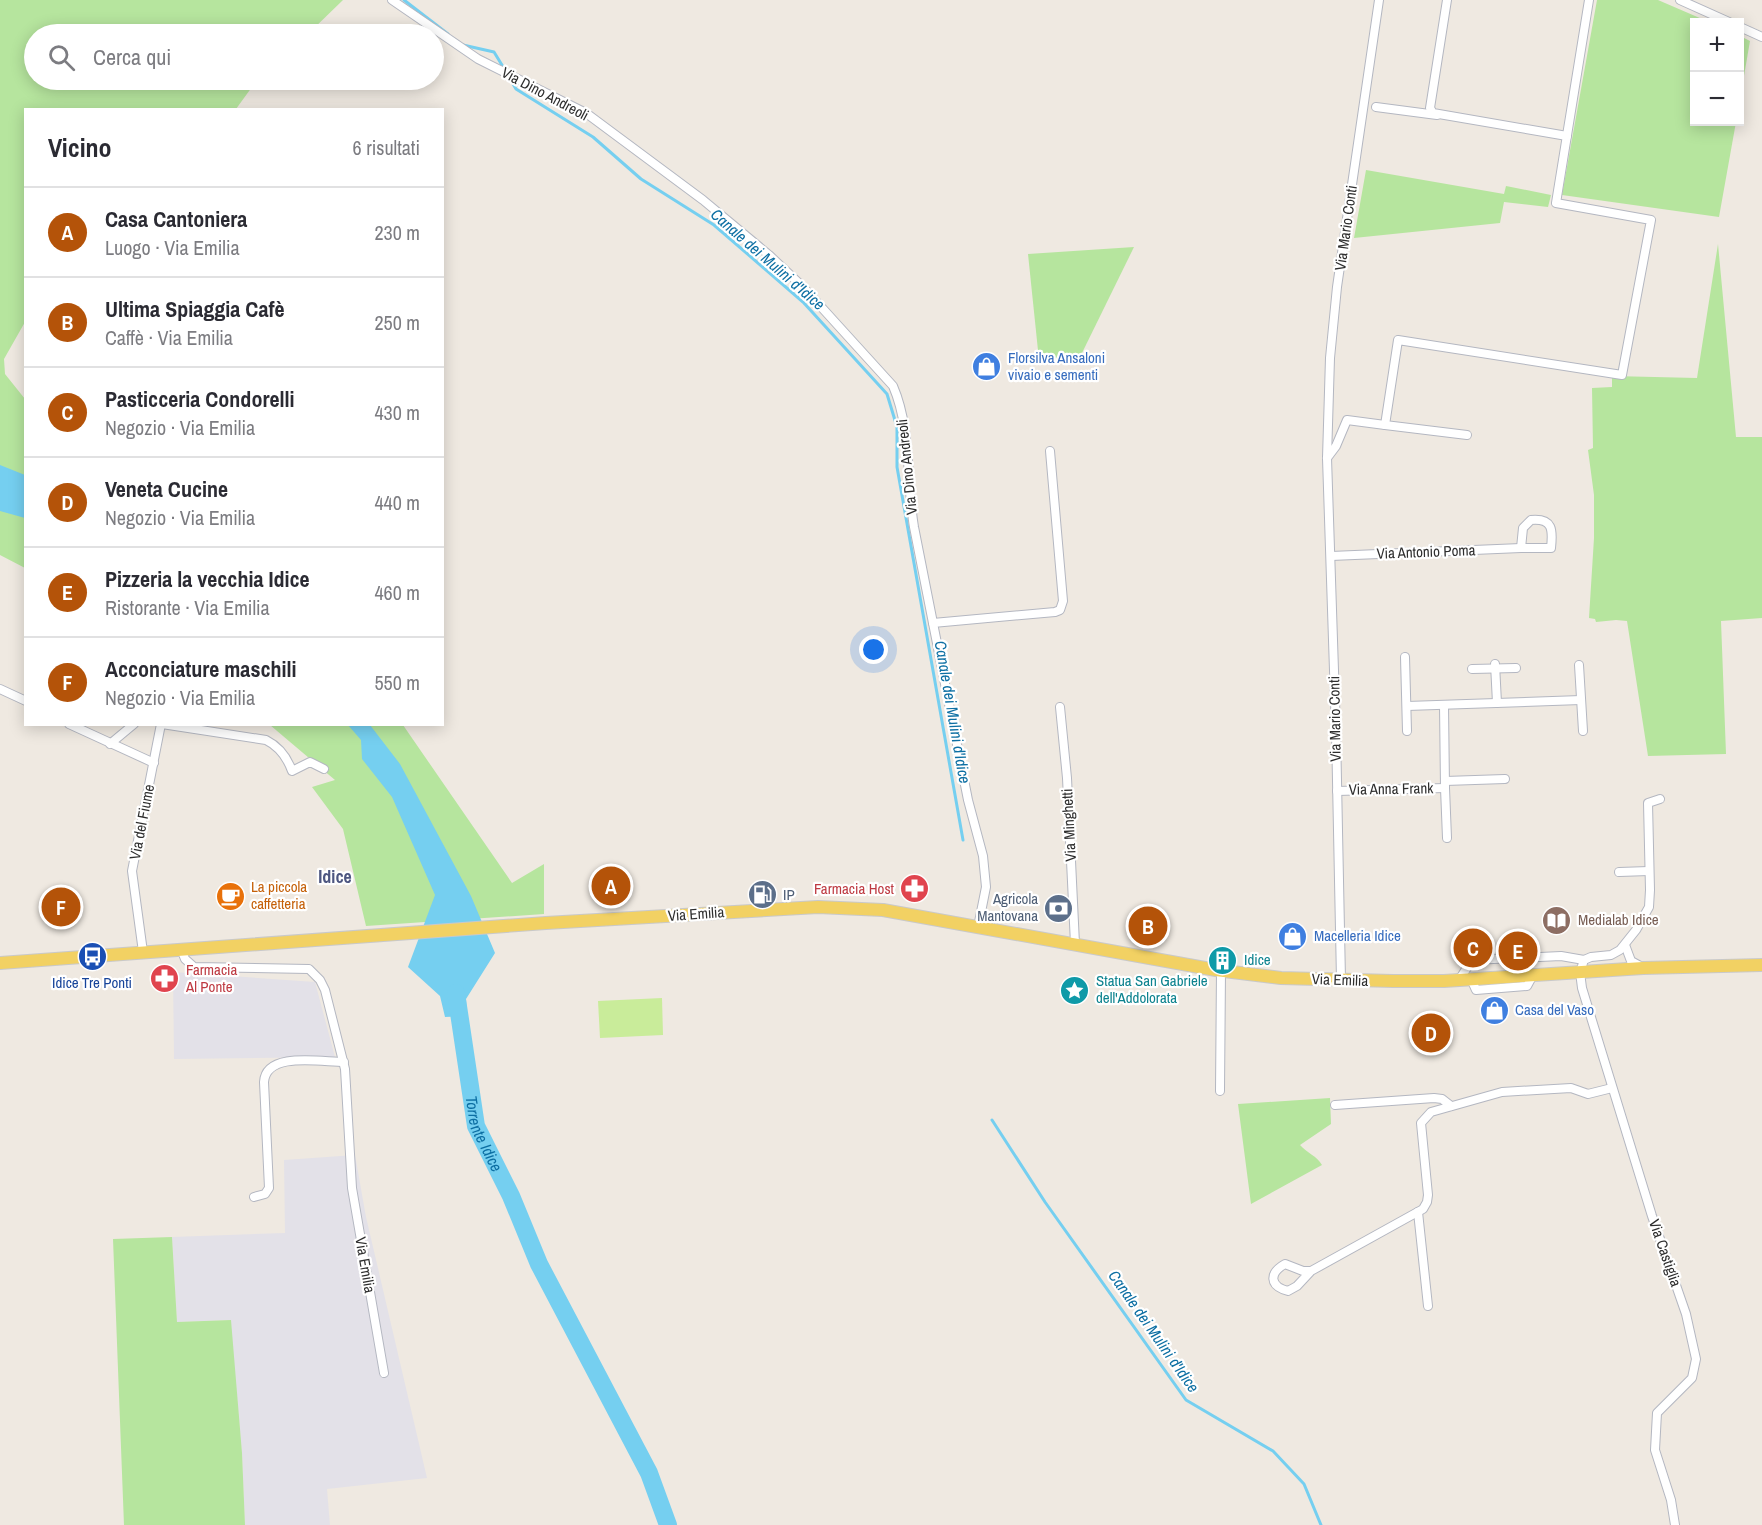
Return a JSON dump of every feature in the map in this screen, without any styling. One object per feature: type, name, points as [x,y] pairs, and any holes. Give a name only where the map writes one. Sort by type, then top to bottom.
[{"type":"main road","name":"Via Emilia","points":[[0,963],[546,923],[818,907],[883,910],[1221,971],[1281,978],[1465,980],[1533,975],[1582,966],[1643,968],[1762,964]]},
{"type":"street","name":"Via Dino Andreoli","points":[[392,0],[427,24]]},
{"type":"street","name":"Via Mario Conti","points":[[1341,980],[1327,458],[1329,358],[1337,287],[1379,0]]},
{"type":"street","points":[[1437,115],[1432,113],[1430,108],[1447,0]]},
{"type":"street","points":[[1385,425],[1398,340],[1622,375],[1651,220],[1556,203],[1589,0]]},
{"type":"street","points":[[1680,0],[1721,18]]},
{"type":"street","points":[[1744,29],[1762,37]]},
{"type":"street","name":"Via Dino Andreoli","points":[[444,36],[478,59],[586,113],[703,201],[769,255],[804,288],[892,387],[899,400],[905,424],[909,498],[968,800],[983,856],[986,887],[978,927]]},
{"type":"street","points":[[1376,107],[1567,136]]},
{"type":"street","points":[[1327,458],[1336,446],[1347,420],[1467,435]]},
{"type":"street","points":[[933,623],[1060,610],[1063,601],[1050,451]]},
{"type":"street","name":"Via Antonio Poma","points":[[1331,556],[1551,548],[1551,528],[1548,523],[1538,519],[1526,524],[1523,528],[1521,548]]},
{"type":"street","points":[[1405,657],[1407,730]]},
{"type":"street","points":[[1579,665],[1583,731]]},
{"type":"street","points":[[1496,666],[1497,703]]},
{"type":"street","points":[[1472,669],[1496,666],[1516,668]]},
{"type":"street","points":[[0,689],[24,700]]},
{"type":"street","points":[[1407,706],[1581,700]]},
{"type":"street","name":"Via Anna Frank","points":[[1444,705],[1448,838]]},
{"type":"street","name":"Via Minghetti","points":[[1060,706],[1067,778],[1075,944]]},
{"type":"street","name":"Via del Fiume","points":[[73,726],[154,763]]},
{"type":"street","points":[[110,744],[132,726]]},
{"type":"street","name":"Via del Fiume","points":[[143,952],[132,871],[162,726]]},
{"type":"street","name":"Via del Fiume","points":[[175,726],[266,740],[276,745],[290,764],[292,771],[310,762],[324,769]]},
{"type":"street","name":"Via Anna Frank","points":[[1337,791],[1505,779]]},
{"type":"street","points":[[1643,968],[1631,961],[1625,945],[1649,907],[1648,803],[1660,799]]},
{"type":"street","points":[[1619,872],[1649,871]]},
{"type":"street","name":"Via Emilia","points":[[1465,980],[1472,960],[1570,956],[1582,966],[1591,957],[1616,954],[1625,945]]},
{"type":"street","points":[[203,948],[207,961],[218,968]]},
{"type":"street","name":"Via Emilia","points":[[181,949],[185,959],[194,967],[302,968],[312,971],[325,990],[348,1086],[352,1188],[384,1373]]},
{"type":"street","name":"Via Castiglia","points":[[1582,966],[1585,997],[1612,1088],[1686,1314],[1696,1359],[1692,1378],[1657,1413],[1655,1450],[1671,1500],[1675,1525]]},
{"type":"street","points":[[1220,1091],[1221,971]]},
{"type":"street","points":[[254,1197],[265,1194],[269,1188],[264,1074],[269,1067],[282,1061],[344,1062]]},
{"type":"street","points":[[1311,1271],[1418,1212],[1427,1203],[1420,1123],[1431,1112],[1502,1092],[1571,1088],[1588,1094],[1612,1088]]},
{"type":"street","points":[[1335,1105],[1434,1098],[1442,1099],[1451,1106]]},
{"type":"street","points":[[1418,1212],[1428,1306]]},
{"type":"shaded area","points":[[173,972],[315,982],[335,1057],[174,1059]]},
{"type":"shaded area","points":[[355,1155],[366,1217],[427,1478],[327,1489],[330,1525],[245,1525],[242,1453],[230,1320],[177,1322],[172,1237],[285,1233],[284,1160]]},
{"type":"green space","points":[[0,0],[343,0],[318,24],[24,24],[24,90],[250,90],[237,108],[24,108],[24,324],[4,359],[5,374],[24,398],[24,567],[0,555]]},
{"type":"green space","points":[[1597,0],[1658,0],[1700,18],[1690,18],[1690,126],[1735,126],[1719,217],[1562,195]]},
{"type":"green space","points":[[1744,38],[1750,41],[1744,76]]},
{"type":"green space","points":[[1366,170],[1504,194],[1506,186],[1551,195],[1548,207],[1504,202],[1500,223],[1354,238]]},
{"type":"green space","points":[[1718,244],[1736,437],[1762,437],[1762,618],[1721,621],[1726,754],[1648,756],[1627,621],[1596,622],[1595,619],[1589,618],[1594,538],[1594,495],[1588,450],[1593,448],[1592,388],[1612,387],[1612,376],[1697,378]]},
{"type":"green space","points":[[1134,247],[1081,355],[1039,360],[1028,254]]},
{"type":"green space","points":[[271,726],[404,726],[512,883],[544,864],[544,914],[366,926],[343,829],[312,787],[335,780]]},
{"type":"green space","points":[[662,998],[663,1035],[600,1038],[598,1001]]},
{"type":"green space","points":[[1330,1098],[1331,1124],[1300,1145],[1322,1165],[1251,1204],[1238,1104]]},
{"type":"green space","points":[[172,1237],[177,1322],[231,1320],[242,1453],[245,1525],[124,1525],[113,1239]]},
{"type":"water","points":[[0,465],[24,475],[24,518],[0,511]]},
{"type":"water","points":[[349,726],[371,726],[400,764],[471,896],[495,953],[466,999],[467,1016],[445,1017],[440,996],[408,967],[435,895],[392,797],[362,759],[361,740]]},
{"type":"waterway","name":"Canale dei Mulini d'Idice","points":[[404,0],[435,24]]},
{"type":"waterway","name":"Canale dei Mulini d'Idice","points":[[444,31],[448,34]]},
{"type":"waterway","name":"Canale dei Mulini d'Idice","points":[[463,45],[494,52],[505,70]]},
{"type":"waterway","name":"Canale dei Mulini d'Idice","points":[[510,79],[516,89],[593,137],[641,179],[714,225],[803,302],[887,394],[897,427],[897,467],[963,840]]},
{"type":"waterway","name":"Torrente Idice","points":[[456,993],[476,1126],[511,1196],[539,1264],[649,1473],[668,1525]]},
{"type":"waterway","name":"Canale dei Mulini d'Idice","points":[[992,1120],[1045,1202],[1186,1400],[1273,1451],[1304,1484],[1321,1525]]},
{"type":"place","name":"Florsilva Ansaloni vivaio e sementi","points":[[987,367]]},
{"type":"place","name":"Casa Cantoniera","points":[[611,886]]},
{"type":"place","name":"Farmacia Host","points":[[915,889]]},
{"type":"place","name":"IP","points":[[762,895]]},
{"type":"place","name":"La piccola caffetteria","points":[[230,896]]},
{"type":"place","name":"Acconciature maschili","points":[[61,907]]},
{"type":"place","name":"Agricola Mantovana","points":[[1059,908]]},
{"type":"place","name":"Medialab Idice","points":[[1557,920]]},
{"type":"place","name":"Ultima Spiaggia Cafè","points":[[1148,926]]},
{"type":"place","name":"Macelleria Idice","points":[[1293,936]]},
{"type":"place","name":"Pasticceria Condorelli","points":[[1473,948]]},
{"type":"place","name":"Pizzeria la vecchia Idice","points":[[1518,951]]},
{"type":"place","name":"Idice Tre Ponti","points":[[92,956]]},
{"type":"place","name":"Idice","points":[[1223,960]]},
{"type":"place","name":"Farmacia Al Ponte","points":[[165,979]]},
{"type":"place","name":"Statua San Gabriele dell'Addolorata","points":[[1075,990]]},
{"type":"place","name":"Casa del Vaso","points":[[1494,1010]]},
{"type":"place","name":"Veneta Cucine","points":[[1431,1033]]},
{"type":"district","name":"Idice","points":[[335,877]]}]
